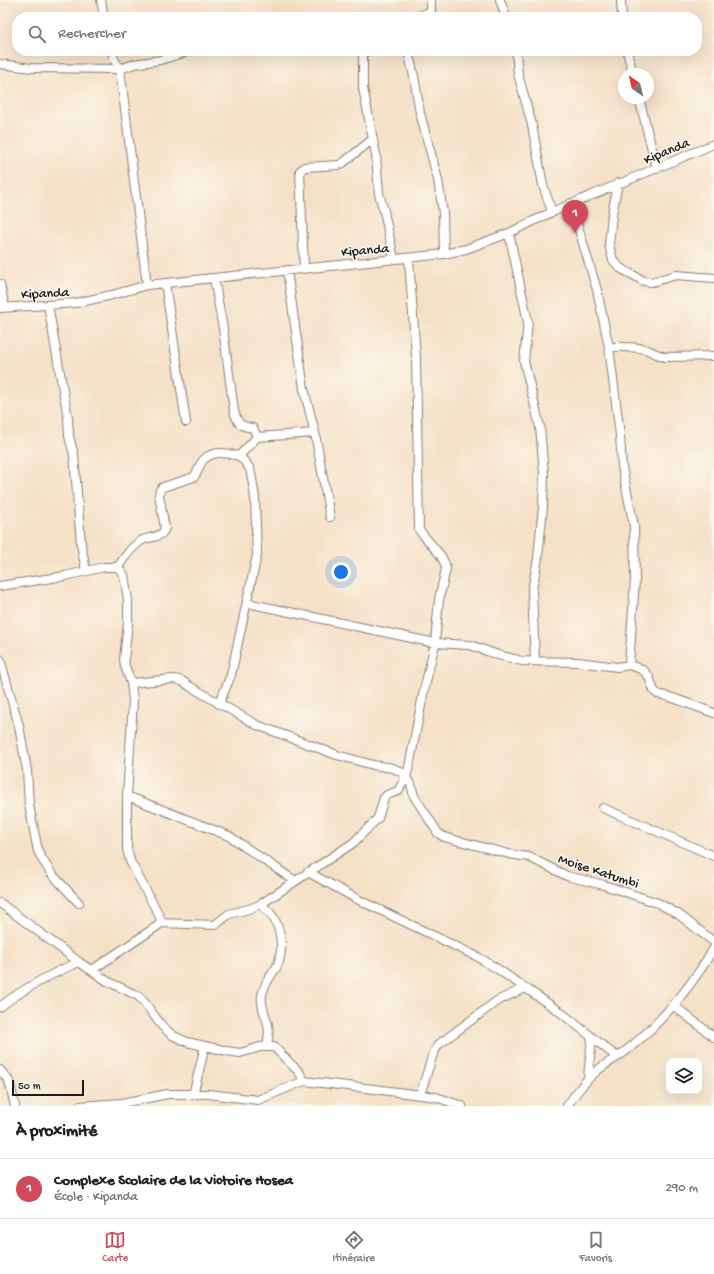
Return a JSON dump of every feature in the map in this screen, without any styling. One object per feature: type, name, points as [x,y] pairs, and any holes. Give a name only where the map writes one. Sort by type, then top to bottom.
[{"type":"street","points":[[101,0],[103,12]]},
{"type":"street","points":[[429,12],[431,11],[431,0]]},
{"type":"street","points":[[500,0],[504,12]]},
{"type":"street","points":[[621,0],[622,12]]},
{"type":"street","points":[[113,56],[120,69],[148,285]]},
{"type":"street","points":[[0,64],[32,68],[120,69],[134,64],[160,60],[173,56]]},
{"type":"street","points":[[363,56],[363,88],[377,165],[379,194],[394,259]]},
{"type":"street","points":[[409,56],[420,113],[435,166],[442,202],[444,254]]},
{"type":"street","points":[[516,56],[518,74],[532,125],[543,185],[552,212]]},
{"type":"street","points":[[628,56],[631,68]]},
{"type":"street","points":[[641,104],[657,169]]},
{"type":"street","points":[[304,268],[300,171],[305,167],[343,163],[373,139]]},
{"type":"street","name":"Kipanda","points":[[3,308],[76,303],[148,285],[409,258],[444,254],[466,249],[509,233],[571,203],[618,183],[657,169],[714,144]]},
{"type":"street","points":[[618,183],[608,245],[613,260],[620,268],[644,281],[652,282],[676,274],[714,278]]},
{"type":"street","points":[[571,203],[597,290],[609,347],[620,435],[622,468],[634,526],[635,580],[629,665]]},
{"type":"street","points":[[509,233],[528,322],[524,361],[540,427],[544,473],[543,506],[538,558],[532,590],[535,661]]},
{"type":"street","points":[[92,970],[160,923],[215,924],[229,914],[261,904],[353,843],[378,818],[384,798],[387,795],[398,791],[406,777],[422,695],[435,643],[440,599],[446,569],[441,556],[419,530],[416,364],[409,258]]},
{"type":"street","points":[[287,270],[304,389],[315,432],[330,517]]},
{"type":"street","points":[[214,278],[223,329],[234,411],[238,424],[253,428],[257,438]]},
{"type":"street","points":[[165,283],[186,422]]},
{"type":"street","points":[[0,284],[3,308]]},
{"type":"street","points":[[48,305],[69,436],[74,455],[81,544],[86,571]]},
{"type":"street","points":[[609,347],[647,349],[658,356],[666,357],[714,356]]},
{"type":"street","points":[[239,456],[257,438],[315,432]]},
{"type":"street","points":[[118,567],[132,549],[142,540],[161,535],[164,532],[165,528],[160,495],[160,490],[163,487],[194,477],[202,461],[216,453],[239,456],[245,462],[250,469],[255,498],[257,555],[231,675],[219,704]]},
{"type":"street","points":[[0,586],[65,576],[104,567],[118,567]]},
{"type":"street","points":[[118,567],[124,575],[128,600],[124,659],[133,701],[126,838],[130,861],[161,918],[160,923]]},
{"type":"street","points":[[247,603],[435,643],[470,646],[522,661],[578,662],[616,667],[629,665],[645,672],[649,677],[654,690],[658,694],[714,713]]},
{"type":"street","points":[[0,660],[19,726],[27,770],[29,805],[38,851],[51,873],[79,903]]},
{"type":"street","points":[[130,683],[174,679],[182,681],[257,725],[337,755],[373,765],[393,768],[401,772],[406,777]]},
{"type":"street","name":"Moise Katumbi","points":[[406,777],[411,784],[414,796],[438,833],[444,837],[529,858],[567,876],[604,885],[658,903],[678,914],[714,942]]},
{"type":"street","points":[[127,796],[229,836],[295,881]]},
{"type":"street","points":[[603,808],[714,856]]},
{"type":"street","points":[[308,872],[357,899],[478,957],[559,1011],[617,1057]]},
{"type":"street","points":[[0,903],[107,981],[138,996],[162,1026],[172,1035],[187,1042],[240,1052],[267,1046],[274,1047],[299,1072],[304,1081]]},
{"type":"street","points":[[261,904],[274,918],[281,938],[281,949],[277,967],[267,981],[262,995],[263,1011],[269,1026],[267,1046]]},
{"type":"street","points":[[567,1106],[588,1078],[631,1047],[673,1005],[713,951]]},
{"type":"street","points":[[0,1006],[29,986],[79,962]]},
{"type":"street","points":[[420,1095],[432,1057],[438,1045],[497,1001],[525,988]]},
{"type":"street","points":[[673,1005],[714,1037]]},
{"type":"street","points":[[588,1078],[592,1037]]},
{"type":"street","points":[[193,1095],[205,1046]]},
{"type":"street","points":[[0,1070],[9,1082],[15,1106]]},
{"type":"street","points":[[80,1106],[122,1103],[168,1094],[208,1094],[244,1102],[262,1099],[304,1081],[436,1097],[462,1106]]},
{"type":"place","name":"Complexe Scolaire de la Victoire Hosea","points":[[575,233]]}]
